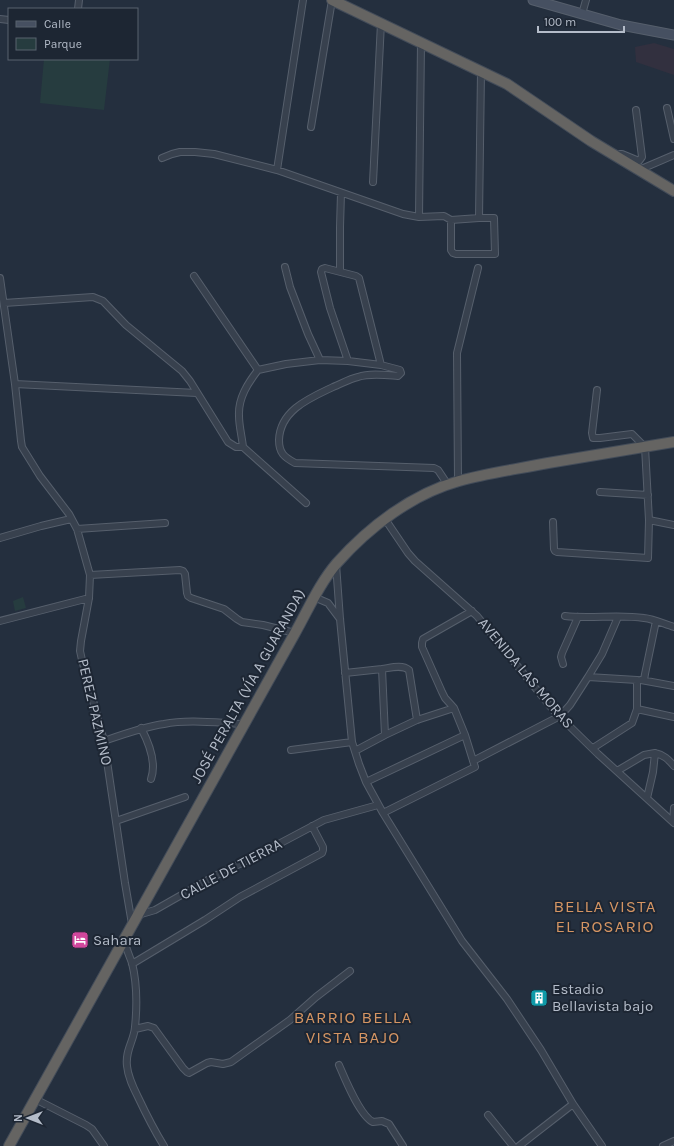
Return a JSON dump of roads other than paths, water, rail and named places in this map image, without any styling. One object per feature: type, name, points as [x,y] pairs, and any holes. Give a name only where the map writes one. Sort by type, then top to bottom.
[{"type":"highway","points":[[332,0],[507,84],[591,141],[674,191]]},
{"type":"highway","name":"JOSÉ PERALTA (VÍA A GUARANDA)","points":[[9,1146],[314,597],[336,564],[354,545],[385,519],[409,503],[458,481],[495,473],[674,442]]},
{"type":"main road","points":[[533,0],[621,25],[674,35]]},
{"type":"street","points":[[277,170],[302,0]]},
{"type":"street","points":[[311,127],[332,0]]},
{"type":"street","points":[[582,14],[586,0]]},
{"type":"street","points":[[373,182],[381,24]]},
{"type":"street","points":[[419,218],[421,42]]},
{"type":"street","points":[[479,218],[481,71]]},
{"type":"street","points":[[666,108],[674,139]]},
{"type":"street","points":[[617,156],[622,154],[641,160],[642,157],[636,110]]},
{"type":"street","points":[[162,158],[172,154],[195,152],[214,154],[277,170],[402,214],[419,218],[444,216],[451,220],[494,218],[495,254],[453,253],[451,250],[451,220]]},
{"type":"street","points":[[639,170],[674,155]]},
{"type":"street","points":[[340,271],[341,193]]},
{"type":"street","points":[[285,267],[290,288],[320,360]]},
{"type":"street","points":[[348,361],[330,308],[321,272],[322,269],[325,268],[356,276],[361,281],[381,365]]},
{"type":"street","points":[[458,481],[457,353],[478,268]]},
{"type":"street","points":[[194,276],[258,370]]},
{"type":"street","name":"PEREZ PAZMINO","points":[[0,278],[16,384],[20,441],[22,447],[40,476],[77,529],[90,575],[89,598],[80,651],[104,741],[132,924]]},
{"type":"street","points":[[4,303],[93,296],[103,301],[126,325],[182,371],[190,381],[228,442],[236,447],[243,447],[306,502]]},
{"type":"street","points":[[243,447],[239,406],[246,386],[258,370],[286,364],[320,360],[348,361],[381,365],[400,370],[401,373],[398,376],[360,376],[308,398],[297,406],[283,423],[279,434],[279,446],[282,453],[287,459],[300,464],[434,468],[438,470],[448,485]]},
{"type":"street","points":[[16,384],[197,393]]},
{"type":"street","points":[[553,522],[554,551],[648,558],[649,520],[645,447],[632,434],[593,438],[592,433],[597,390]]},
{"type":"street","points":[[600,492],[648,495]]},
{"type":"street","points":[[0,538],[71,519]]},
{"type":"street","name":"AVENIDA LAS MORAS","points":[[385,519],[415,561],[472,611],[554,711],[673,822]]},
{"type":"street","points":[[649,520],[674,525]]},
{"type":"street","points":[[77,529],[165,523]]},
{"type":"street","points":[[336,564],[352,742],[358,764],[366,782],[378,805],[462,941],[506,999],[541,1050],[573,1104],[602,1146]]},
{"type":"street","points":[[90,575],[180,570],[185,574],[187,593],[191,598],[224,609],[242,622],[263,625],[295,633]]},
{"type":"street","points":[[314,597],[328,603],[340,619]]},
{"type":"street","points":[[0,622],[89,598]]},
{"type":"street","points":[[383,813],[475,767],[465,735],[454,708],[445,698],[422,646],[424,639],[472,611]]},
{"type":"street","points":[[565,616],[644,618],[674,627]]},
{"type":"street","points":[[563,664],[561,657],[562,653],[578,617]]},
{"type":"street","points":[[473,761],[560,716],[570,705],[602,654],[618,617]]},
{"type":"street","points":[[644,680],[656,621]]},
{"type":"street","points":[[345,673],[402,666],[406,667],[409,670],[417,720]]},
{"type":"street","points":[[382,669],[385,735]]},
{"type":"street","points":[[588,677],[644,680],[674,686]]},
{"type":"street","points":[[593,748],[632,723],[637,709],[637,680]]},
{"type":"street","points":[[355,751],[417,720],[454,708]]},
{"type":"street","points":[[637,709],[674,717]]},
{"type":"street","points":[[104,741],[141,728],[165,723],[184,722],[244,724]]},
{"type":"street","points":[[141,728],[146,738],[153,763],[151,779]]},
{"type":"street","points":[[366,782],[465,735]]},
{"type":"street","points":[[291,750],[352,742]]},
{"type":"street","points":[[647,798],[654,772],[655,752]]},
{"type":"street","points":[[617,771],[644,755],[655,752],[668,758],[674,766]]},
{"type":"street","points":[[116,821],[185,798]]},
{"type":"street","name":"CALLE DE TIERRA","points":[[138,915],[155,910],[213,877],[324,820],[378,805]]},
{"type":"street","points":[[673,822],[674,808]]},
{"type":"street","points":[[132,964],[240,897],[322,853],[323,847],[312,826]]},
{"type":"street","points":[[124,940],[132,964],[136,993],[135,1029],[126,1058],[130,1080],[149,1120],[164,1146]]},
{"type":"street","points":[[135,1029],[148,1026],[154,1028],[183,1068],[189,1073],[207,1063],[227,1063],[242,1055],[290,1020],[316,997],[350,971]]},
{"type":"street","points":[[339,1065],[356,1102],[368,1118],[373,1122],[382,1121],[389,1124],[403,1146]]},
{"type":"street","points":[[35,1099],[86,1124],[92,1129],[104,1146]]},
{"type":"street","points":[[518,1146],[573,1104]]},
{"type":"street","points":[[488,1115],[513,1146]]},
{"type":"street","points":[[663,1146],[674,1140]]},
{"type":"place","name":"Sahara","points":[[80,940]]},
{"type":"place","name":"Estadio Bellavista bajo","points":[[539,998]]},
{"type":"district","name":"BELLA VISTA EL ROSARIO","points":[[605,916]]},
{"type":"district","name":"BARRIO BELLA VISTA BAJO","points":[[353,1027]]}]
